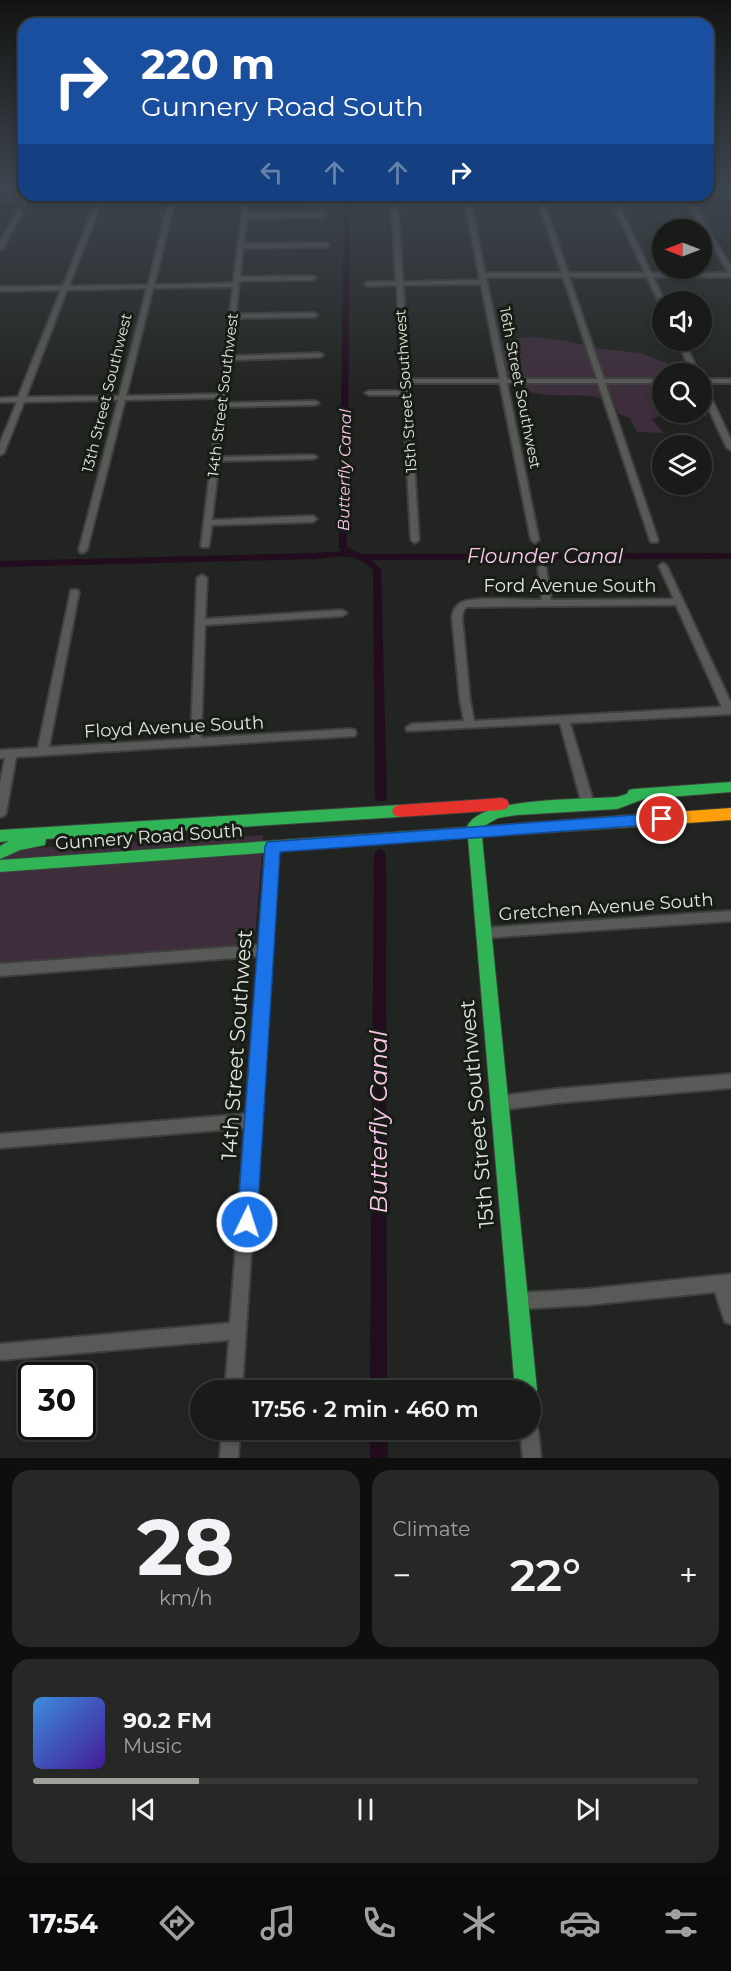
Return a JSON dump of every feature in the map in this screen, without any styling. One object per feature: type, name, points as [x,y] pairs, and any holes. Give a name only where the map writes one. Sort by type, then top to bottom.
[{"type":"main road","name":"Gunnery Road South","points":[[0,836],[731,787]]},
{"type":"main road","points":[[475,833],[476,821],[490,812],[620,803],[643,793]]},
{"type":"main road","name":"Gunnery Road South","points":[[0,866],[731,814]]},
{"type":"main road","points":[[0,853],[17,844],[67,837],[78,830]]},
{"type":"main road","name":"15th Street Southwest","points":[[475,833],[525,1380]]},
{"type":"street","points":[[0,453],[77,258]]},
{"type":"street","name":"13th Street Southwest","points":[[83,550],[157,258]]},
{"type":"street","name":"14th Street Southwest","points":[[205,545],[239,258]]},
{"type":"street","name":"15th Street Southwest","points":[[398,258],[415,540]]},
{"type":"street","name":"16th Street Southwest","points":[[479,258],[535,540]]},
{"type":"street","points":[[560,258],[654,540]]},
{"type":"street","points":[[641,258],[657,291]]},
{"type":"street","points":[[368,284],[566,275],[731,273],[722,258]]},
{"type":"street","points":[[0,289],[150,286],[313,278]]},
{"type":"street","points":[[232,316],[314,315]]},
{"type":"street","points":[[227,358],[320,355]]},
{"type":"street","points":[[406,381],[652,381]]},
{"type":"street","points":[[712,381],[731,381]]},
{"type":"street","points":[[369,393],[406,393]]},
{"type":"street","points":[[0,400],[222,396]]},
{"type":"street","points":[[222,405],[315,403]]},
{"type":"street","points":[[712,408],[731,448]]},
{"type":"street","points":[[215,459],[313,457]]},
{"type":"street","points":[[208,523],[313,519]]},
{"type":"street","points":[[411,728],[730,710],[663,566]]},
{"type":"street","points":[[542,568],[547,602]]},
{"type":"street","points":[[196,742],[202,578]]},
{"type":"street","points":[[43,752],[75,592]]},
{"type":"street","name":"Ford Avenue South","points":[[470,725],[465,700],[457,617],[463,605],[472,603],[678,602]]},
{"type":"street","points":[[201,622],[342,613]]},
{"type":"street","points":[[564,720],[586,797]]},
{"type":"street","name":"Floyd Avenue South","points":[[6,754],[351,733]]},
{"type":"street","points":[[0,813],[6,754]]},
{"type":"street","name":"14th Street Southwest","points":[[235,1380],[272,847]]},
{"type":"street","name":"Gretchen Avenue South","points":[[484,933],[731,916]]},
{"type":"street","points":[[0,970],[266,950]]},
{"type":"street","points":[[499,1103],[731,1081]]},
{"type":"street","points":[[0,1141],[254,1120]]},
{"type":"street","points":[[518,1301],[588,1297],[726,1283],[731,1316]]},
{"type":"street","points":[[0,1352],[238,1331]]},
{"type":"street","points":[[229,1458],[230,1440]]},
{"type":"street","points":[[530,1440],[532,1458]]},
{"type":"shaded area","points":[[531,337],[561,340],[596,348],[640,353],[664,362],[666,363],[652,363],[651,419],[652,423],[664,433],[637,432],[630,418],[619,414],[610,403],[597,398],[534,393],[520,387],[507,373],[499,345],[510,339]]},
{"type":"shaded area","points":[[263,835],[263,843],[0,861],[16,849]]},
{"type":"shaded area","points":[[262,852],[254,946],[0,964],[0,870]]},
{"type":"waterway","name":"Butterfly Canal","points":[[346,258],[343,548],[371,563],[377,569],[381,798]]},
{"type":"waterway","name":"Flounder Canal","points":[[0,564],[316,556],[352,553]]},
{"type":"waterway","name":"Flounder Canal","points":[[360,557],[731,556]]},
{"type":"waterway","name":"Butterfly Canal","points":[[378,1380],[380,854]]},
{"type":"waterway","name":"Butterfly Canal","points":[[379,1440],[379,1458]]},
{"type":"traffic: fast","points":[[634,794],[731,787]]},
{"type":"traffic: fast","points":[[525,1380],[474,826],[482,818],[517,809],[617,803],[643,793]]},
{"type":"traffic: fast","points":[[0,836],[399,811]]},
{"type":"traffic: fast","points":[[0,866],[616,822]]},
{"type":"traffic: fast","points":[[0,853],[17,844],[40,841]]},
{"type":"traffic: slow","points":[[616,822],[731,814]]},
{"type":"traffic: jam","points":[[399,811],[502,804]]},
{"type":"route","points":[[247,1222],[272,847],[662,819]]}]
